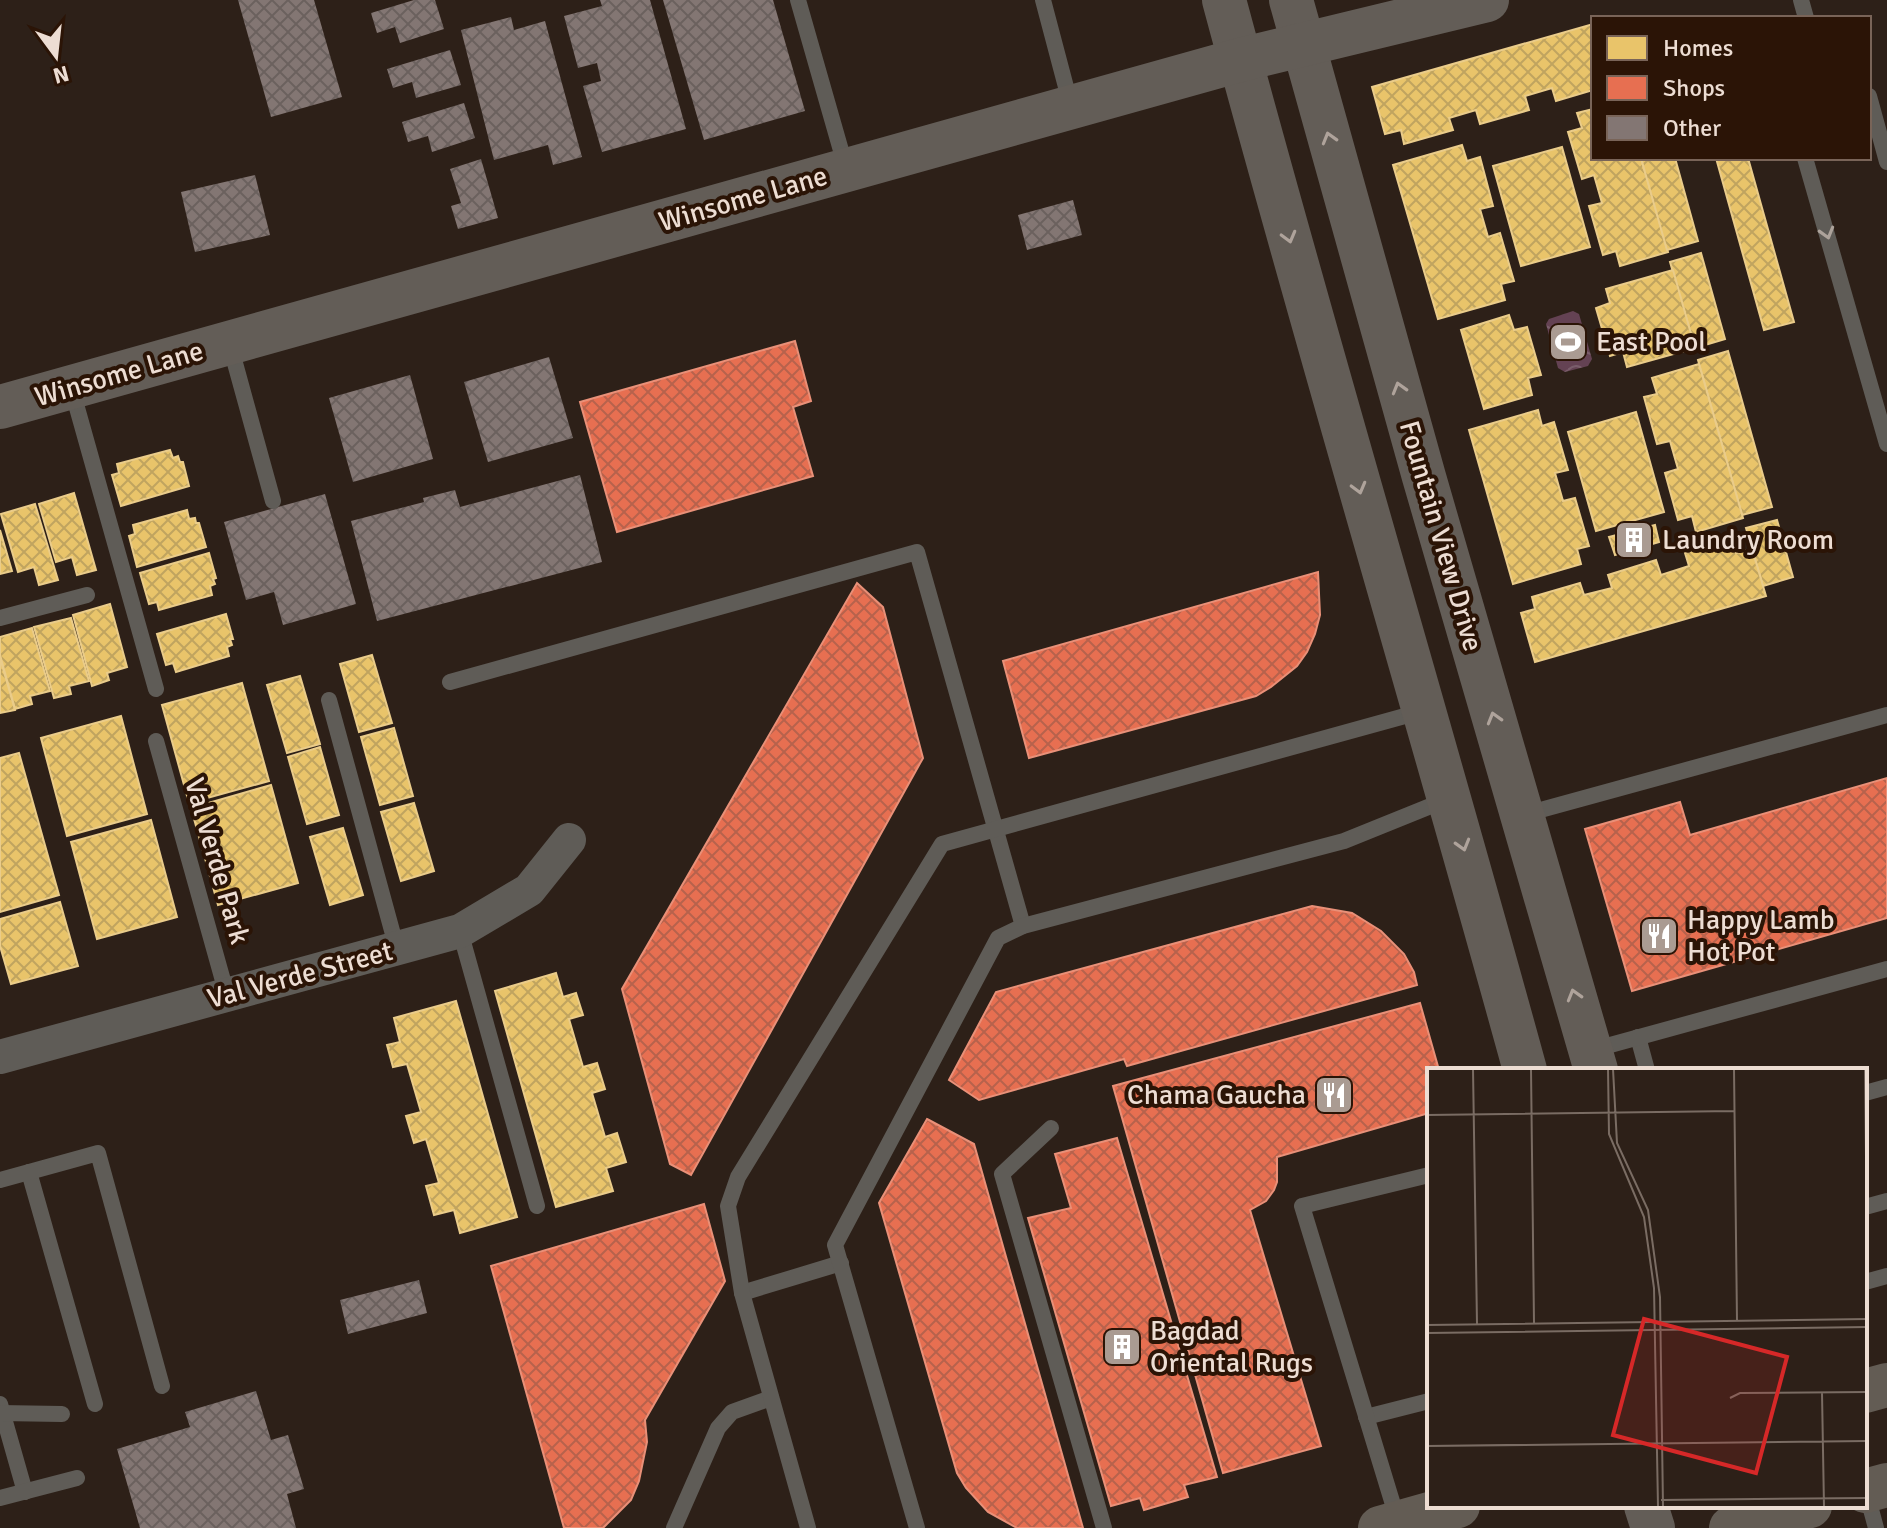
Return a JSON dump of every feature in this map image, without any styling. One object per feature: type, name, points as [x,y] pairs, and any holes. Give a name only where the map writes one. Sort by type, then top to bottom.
[{"type":"main road","points":[[1224,0],[1524,1068]]},
{"type":"main road","name":"Fountain View Drive","points":[[1291,0],[1424,477],[1593,1060]]},
{"type":"main road","name":"Winsome Lane","points":[[0,407],[1303,44],[1394,12],[1487,0]]},
{"type":"main road","points":[[1450,798],[1517,798]]},
{"type":"main road","points":[[1867,1490],[1887,1485]]},
{"type":"main road","points":[[1390,1525],[1451,1508]]},
{"type":"main road","points":[[1647,1508],[1653,1528]]},
{"type":"main road","points":[[1723,1508],[1730,1528],[1803,1508]]},
{"type":"street","name":"Val Verde Street","points":[[1,1054],[460,931],[529,890],[569,840]]},
{"type":"lane","points":[[798,0],[846,170]]},
{"type":"lane","points":[[1043,0],[1071,107]]},
{"type":"lane","points":[[1871,103],[1887,162]]},
{"type":"lane","points":[[1806,160],[1887,444]]},
{"type":"lane","points":[[229,343],[273,501]]},
{"type":"lane","points":[[71,388],[156,689]]},
{"type":"lane","points":[[450,682],[917,552],[1023,926]]},
{"type":"lane","points":[[0,618],[87,595]]},
{"type":"lane","points":[[329,700],[397,949]]},
{"type":"lane","points":[[808,1528],[742,1293],[728,1206],[738,1177],[942,844],[1425,710]]},
{"type":"lane","points":[[1517,798],[1887,715]]},
{"type":"lane","name":"Val Verde Park","points":[[156,741],[227,995]]},
{"type":"lane","points":[[917,1528],[835,1245],[998,938],[1023,926],[1344,841],[1450,798]]},
{"type":"lane","points":[[460,931],[537,1206]]},
{"type":"lane","points":[[1593,1060],[1638,1037],[1887,969]]},
{"type":"lane","points":[[1638,1037],[1646,1068]]},
{"type":"lane","points":[[1867,1092],[1887,1087]]},
{"type":"lane","points":[[1051,1128],[1002,1174],[1104,1528]]},
{"type":"lane","points":[[0,1180],[98,1153],[162,1386]]},
{"type":"lane","points":[[29,1172],[95,1404]]},
{"type":"lane","points":[[1390,1525],[1366,1417],[1302,1206],[1427,1175]]},
{"type":"lane","points":[[1867,1206],[1887,1201]]},
{"type":"lane","points":[[742,1293],[841,1263]]},
{"type":"lane","points":[[1867,1281],[1887,1276]]},
{"type":"lane","points":[[674,1528],[718,1428],[732,1412],[771,1398]]},
{"type":"lane","points":[[1366,1417],[1427,1402]]},
{"type":"lane","points":[[25,1492],[1,1410],[62,1414]]},
{"type":"lane","points":[[0,1498],[77,1478]]},
{"type":"lane","points":[[1867,1498],[1876,1528]]},
{"type":"water","name":"East Pool","points":[[1573,311],[1579,314],[1592,359],[1588,366],[1565,372],[1558,368],[1546,324],[1549,319]]},
{"type":"building: Homes","points":[[1591,25],[1591,91],[1556,101],[1552,88],[1525,96],[1529,110],[1480,124],[1476,110],[1449,118],[1453,130],[1404,144],[1401,130],[1385,134],[1372,87]]},
{"type":"building: Homes","points":[[1591,110],[1591,160],[1642,160],[1668,252],[1620,266],[1616,251],[1603,255],[1589,206],[1602,203],[1594,175],[1582,179],[1568,132],[1582,128],[1577,113]]},
{"type":"building: Homes","points":[[1462,145],[1467,161],[1480,157],[1493,206],[1480,209],[1488,237],[1500,233],[1514,281],[1501,284],[1505,300],[1438,319],[1393,165]]},
{"type":"building: Homes","points":[[1562,147],[1590,247],[1521,266],[1493,166]]},
{"type":"building: Homes","points":[[1642,160],[1676,160],[1698,241],[1667,250]]},
{"type":"building: Homes","points":[[1717,160],[1749,160],[1794,322],[1764,330]]},
{"type":"building: Homes","points":[[1701,253],[1725,339],[1695,348],[1670,262]]},
{"type":"building: Homes","points":[[1673,270],[1695,348],[1627,367],[1623,352],[1610,356],[1596,308],[1610,303],[1606,289]]},
{"type":"building: Homes","points":[[1509,315],[1514,330],[1527,327],[1541,375],[1528,378],[1532,395],[1484,409],[1461,330]]},
{"type":"building: Homes","points":[[1728,351],[1772,507],[1742,515],[1698,360]]},
{"type":"building: Homes","points":[[1699,364],[1743,518],[1696,532],[1692,516],[1678,520],[1665,473],[1678,469],[1670,441],[1657,444],[1644,397],[1657,394],[1652,378]]},
{"type":"building: Homes","points":[[1538,410],[1542,426],[1554,422],[1568,470],[1555,473],[1563,501],[1575,498],[1589,546],[1577,549],[1581,564],[1513,584],[1469,430]]},
{"type":"building: Homes","points":[[1636,412],[1664,512],[1596,531],[1568,432]]},
{"type":"building: Homes","points":[[170,450],[173,458],[178,456],[183,462],[189,486],[121,506],[112,475],[119,473],[117,464]]},
{"type":"building: Homes","points":[[74,493],[96,570],[77,575],[72,557],[56,562],[39,504]]},
{"type":"building: Homes","points":[[35,504],[58,580],[39,585],[34,567],[18,572],[1,514]]},
{"type":"building: Homes","points":[[187,510],[189,519],[195,518],[199,523],[206,547],[137,567],[129,536],[135,534],[133,525]]},
{"type":"building: Homes","points":[[1777,520],[1793,577],[1763,586],[1746,528]]},
{"type":"building: Homes","name":"Laundry Room","points":[[1655,525],[1659,542],[1615,555],[1609,537]]},
{"type":"building: Homes","points":[[0,530],[12,571],[0,574]]},
{"type":"building: Homes","points":[[1731,540],[1736,553],[1752,549],[1766,596],[1535,662],[1521,613],[1535,609],[1532,597],[1580,583],[1584,595],[1612,588],[1608,575],[1656,560],[1661,575],[1689,566],[1685,553]]},
{"type":"building: Homes","points":[[209,553],[216,578],[213,579],[215,584],[210,586],[212,595],[159,610],[157,602],[149,604],[140,573]]},
{"type":"building: Homes","points":[[110,604],[127,667],[107,673],[109,680],[92,686],[73,615]]},
{"type":"building: Homes","points":[[226,614],[233,639],[230,639],[232,645],[227,647],[229,656],[176,672],[173,663],[166,665],[157,634]]},
{"type":"building: Homes","points":[[71,618],[89,681],[69,686],[71,694],[54,698],[34,627]]},
{"type":"building: Homes","points":[[32,628],[50,691],[30,696],[32,704],[15,709],[0,655],[0,637]]},
{"type":"building: Homes","points":[[372,655],[392,723],[359,732],[340,664]]},
{"type":"building: Homes","points":[[0,658],[15,710],[0,713]]},
{"type":"building: Homes","points":[[300,676],[320,744],[287,753],[267,685]]},
{"type":"building: Homes","points":[[242,683],[269,781],[189,803],[162,705]]},
{"type":"building: Homes","points":[[121,716],[147,814],[67,836],[41,738]]},
{"type":"building: Homes","points":[[394,728],[413,796],[380,805],[361,737]]},
{"type":"building: Homes","points":[[320,747],[339,815],[307,824],[288,757]]},
{"type":"building: Homes","points":[[19,753],[59,895],[0,912],[0,758]]},
{"type":"building: Homes","points":[[271,785],[298,883],[218,905],[191,808]]},
{"type":"building: Homes","points":[[414,803],[434,871],[401,881],[381,812]]},
{"type":"building: Homes","points":[[151,820],[177,917],[97,939],[71,842]]},
{"type":"building: Homes","points":[[343,828],[363,895],[330,905],[310,837]]},
{"type":"building: Homes","points":[[60,902],[78,966],[11,984],[0,946],[0,919]]},
{"type":"building: Homes","points":[[556,973],[563,997],[576,993],[583,1015],[569,1019],[583,1067],[597,1063],[605,1089],[592,1093],[605,1137],[617,1133],[626,1162],[606,1168],[613,1191],[556,1207],[495,991]]},
{"type":"building: Homes","points":[[456,1001],[517,1217],[460,1233],[454,1210],[434,1215],[426,1186],[439,1183],[426,1139],[414,1143],[406,1116],[421,1112],[407,1064],[393,1067],[387,1045],[400,1042],[394,1018]]},
{"type":"building: Shops","points":[[795,341],[811,401],[793,407],[813,476],[617,532],[580,402]]},
{"type":"building: Shops","points":[[1318,572],[1320,615],[1315,634],[1297,666],[1271,687],[1256,696],[1029,758],[1003,661]]},
{"type":"building: Shops","points":[[857,583],[883,607],[923,758],[691,1175],[670,1164],[622,989]]},
{"type":"building: Shops","points":[[1887,778],[1887,918],[1632,991],[1585,829],[1680,802],[1690,835]]},
{"type":"building: Shops","points":[[1312,906],[1352,913],[1381,931],[1404,954],[1417,985],[1127,1066],[1124,1059],[979,1100],[949,1080],[996,992]]},
{"type":"building: Shops","points":[[1420,1003],[1438,1068],[1427,1068],[1427,1114],[1277,1157],[1274,1190],[1266,1201],[1250,1210],[1321,1446],[1223,1473],[1113,1086]]},
{"type":"building: Shops","points":[[927,1119],[974,1144],[1083,1528],[1017,1528],[988,1512],[957,1473],[879,1203]]},
{"type":"building: Shops","name":"Bagdad Oriental Rugs","points":[[1117,1138],[1217,1477],[1184,1485],[1188,1497],[1144,1510],[1140,1498],[1111,1506],[1028,1218],[1071,1208],[1055,1154]]},
{"type":"building: Shops","points":[[704,1204],[725,1281],[645,1420],[647,1442],[639,1481],[631,1500],[603,1528],[564,1528],[491,1266]]},
{"type":"building: Other","points":[[238,0],[314,0],[342,97],[271,117]]},
{"type":"building: Other","points":[[414,0],[435,0],[444,29],[400,43],[395,27],[377,33],[371,13]]},
{"type":"building: Other","points":[[600,0],[650,0],[686,129],[602,152],[583,86],[601,81],[597,63],[578,68],[564,16],[602,6]]},
{"type":"building: Other","points":[[663,0],[773,0],[805,111],[704,140]]},
{"type":"building: Other","points":[[511,17],[514,30],[545,21],[582,157],[553,165],[548,145],[494,160],[461,30]]},
{"type":"building: Other","points":[[450,50],[461,85],[416,98],[412,82],[393,88],[387,69]]},
{"type":"building: Other","points":[[464,103],[475,138],[432,152],[428,136],[408,142],[402,122]]},
{"type":"building: Other","points":[[481,159],[498,218],[458,229],[451,206],[461,203],[450,169]]},
{"type":"building: Other","points":[[255,175],[270,235],[195,252],[181,192]]},
{"type":"building: Other","points":[[1073,200],[1082,235],[1027,250],[1018,215]]},
{"type":"building: Other","points":[[549,357],[573,438],[488,462],[464,382]]},
{"type":"building: Other","points":[[410,375],[433,459],[353,482],[329,398]]},
{"type":"building: Other","points":[[580,475],[602,562],[377,621],[351,521],[424,502],[423,498],[455,490],[460,507]]},
{"type":"building: Other","points":[[325,494],[356,604],[283,625],[274,592],[246,600],[224,522]]},
{"type":"building: Other","points":[[419,1280],[427,1313],[348,1334],[340,1300]]},
{"type":"building: Other","points":[[256,1391],[271,1440],[288,1435],[304,1489],[287,1494],[296,1528],[140,1528],[117,1449],[190,1427],[185,1412]]},
{"type":"place","name":"East Pool","points":[[1568,342]]},
{"type":"place","name":"Laundry Room","points":[[1634,540]]},
{"type":"place","name":"Happy Lamb Hot Pot","points":[[1659,936]]},
{"type":"place","name":"Chama Gaucha","points":[[1334,1095]]},
{"type":"place","name":"Bagdad Oriental Rugs","points":[[1122,1347]]}]
